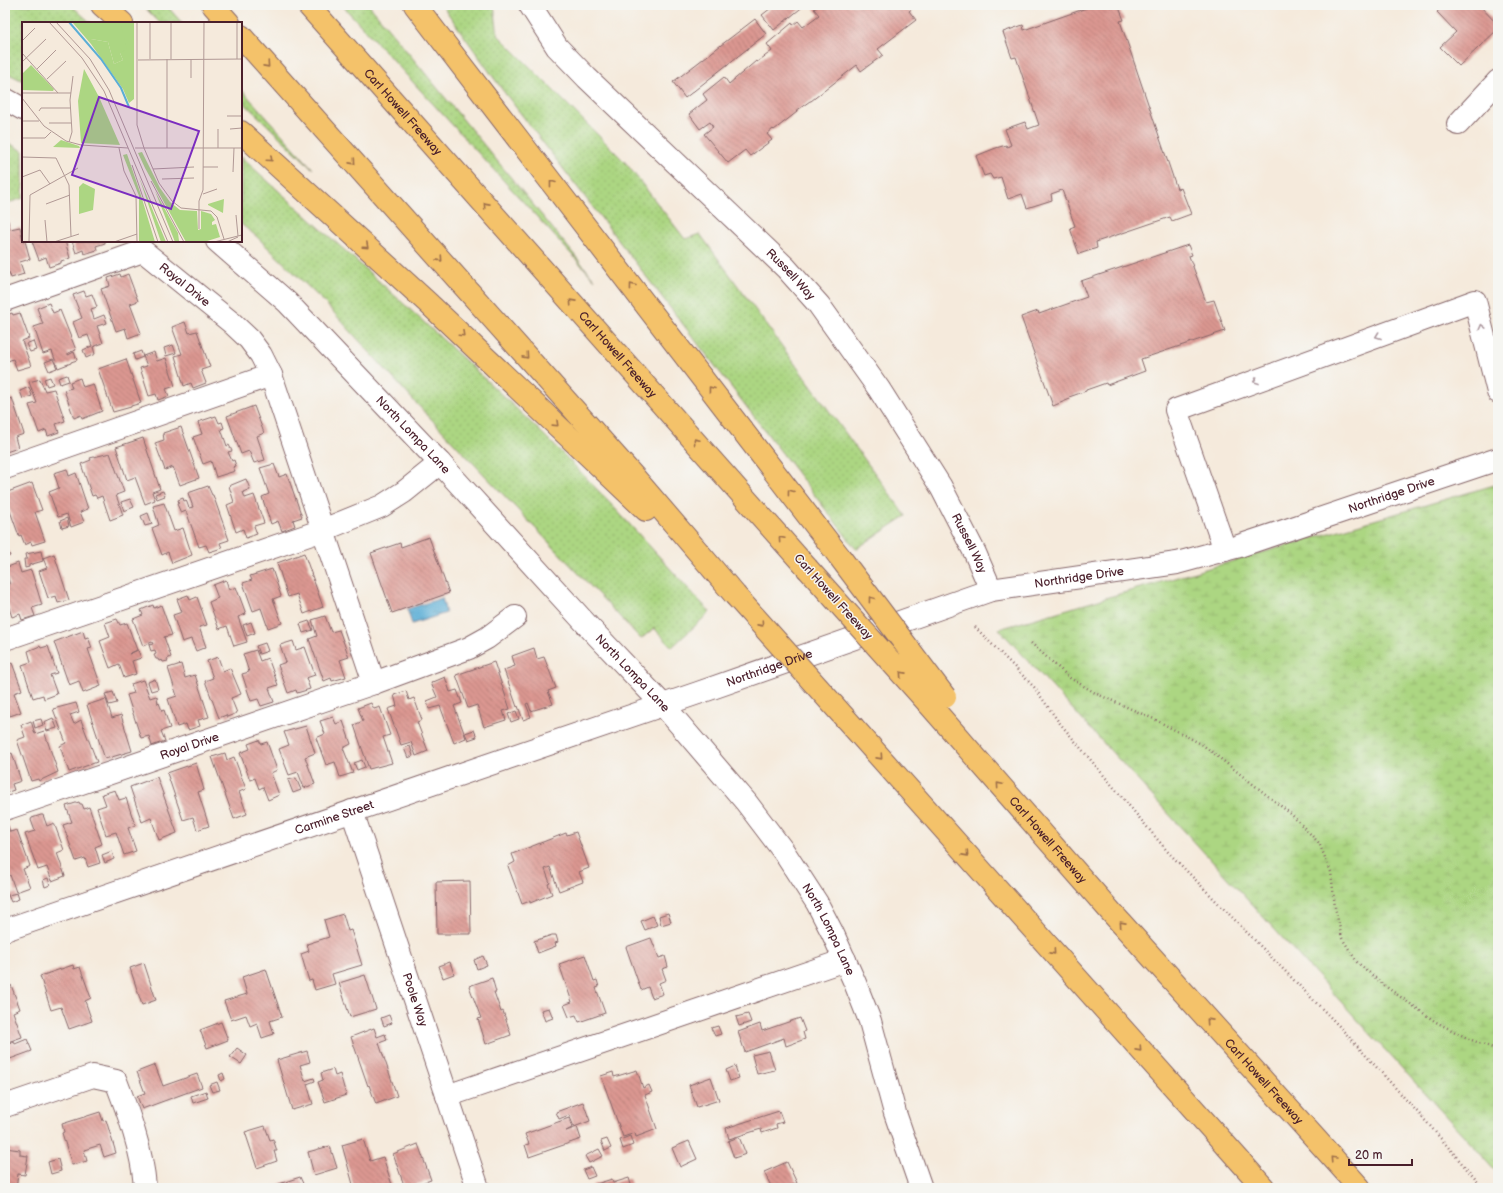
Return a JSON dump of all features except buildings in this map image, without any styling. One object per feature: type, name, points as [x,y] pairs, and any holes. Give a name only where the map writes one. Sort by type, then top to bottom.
[{"type":"highway","points":[[102,5],[121,22]]},
{"type":"highway","points":[[213,5],[229,22]]},
{"type":"highway","name":"Carl Howell Freeway","points":[[308,5],[807,568],[937,700],[976,758],[1112,913],[1360,1188]]},
{"type":"highway","points":[[415,5],[839,556],[937,700]]},
{"type":"highway","points":[[242,37],[630,472],[735,595],[1264,1188]]},
{"type":"highway","points":[[242,133],[450,324],[735,595]]},
{"type":"street","name":"Russell Way","points":[[530,5],[557,47],[587,78],[786,268],[819,305],[879,389],[941,487],[975,553],[991,590]]},
{"type":"street","points":[[1458,124],[1498,81]]},
{"type":"street","points":[[5,99],[22,108]]},
{"type":"street","name":"North Lompa Lane","points":[[217,242],[287,302],[440,463],[663,705],[746,802],[784,852],[810,891],[833,934],[870,1021],[895,1113],[921,1188]]},
{"type":"street","name":"Royal Drive","points":[[5,300],[143,251],[232,323],[249,339],[261,354],[271,375],[374,683]]},
{"type":"street","points":[[1225,550],[1176,410],[1475,300],[1498,392]]},
{"type":"street","points":[[5,468],[271,375]]},
{"type":"street","name":"Northridge Drive","points":[[663,705],[991,590],[1177,563],[1225,550],[1498,459]]},
{"type":"street","points":[[5,639],[323,530],[382,506],[404,492],[440,463]]},
{"type":"street","name":"Royal Drive","points":[[5,809],[374,683],[469,648],[487,638],[515,617]]},
{"type":"street","name":"Carmine Street","points":[[5,930],[663,705]]},
{"type":"street","name":"Poole Way","points":[[352,811],[478,1188]]},
{"type":"street","points":[[447,1096],[845,960]]},
{"type":"street","points":[[5,1106],[93,1076],[116,1081],[130,1116],[143,1167],[145,1186],[143,1188]]},
{"type":"path","points":[[975,627],[1034,687],[1058,721],[1168,852],[1339,1026],[1484,1188]]},
{"type":"path","points":[[1031,643],[1070,678],[1097,694],[1154,719],[1203,745],[1291,814],[1319,843],[1331,872],[1342,938],[1357,962],[1385,986],[1436,1022],[1469,1039],[1498,1050]]},
{"type":"green space","points":[[5,5],[71,5],[90,22],[22,22],[22,80],[5,72]]},
{"type":"green space","points":[[142,5],[166,5],[181,22],[159,22]]},
{"type":"green space","points":[[342,5],[369,5],[595,280]]},
{"type":"green space","points":[[442,5],[494,5],[498,35],[625,162],[685,239],[700,234],[906,516],[856,549],[501,88]]},
{"type":"green space","points":[[242,90],[313,169],[242,101]]},
{"type":"green space","points":[[5,141],[22,150],[22,198],[5,204]]},
{"type":"green space","points":[[242,158],[433,330],[509,401],[609,502],[710,612],[672,647],[654,628],[641,639],[414,401],[325,303],[256,236],[242,225]]},
{"type":"green space","points":[[1498,484],[1498,1173],[999,629]]},
{"type":"water","points":[[442,598],[446,613],[412,624],[407,609]]}]
